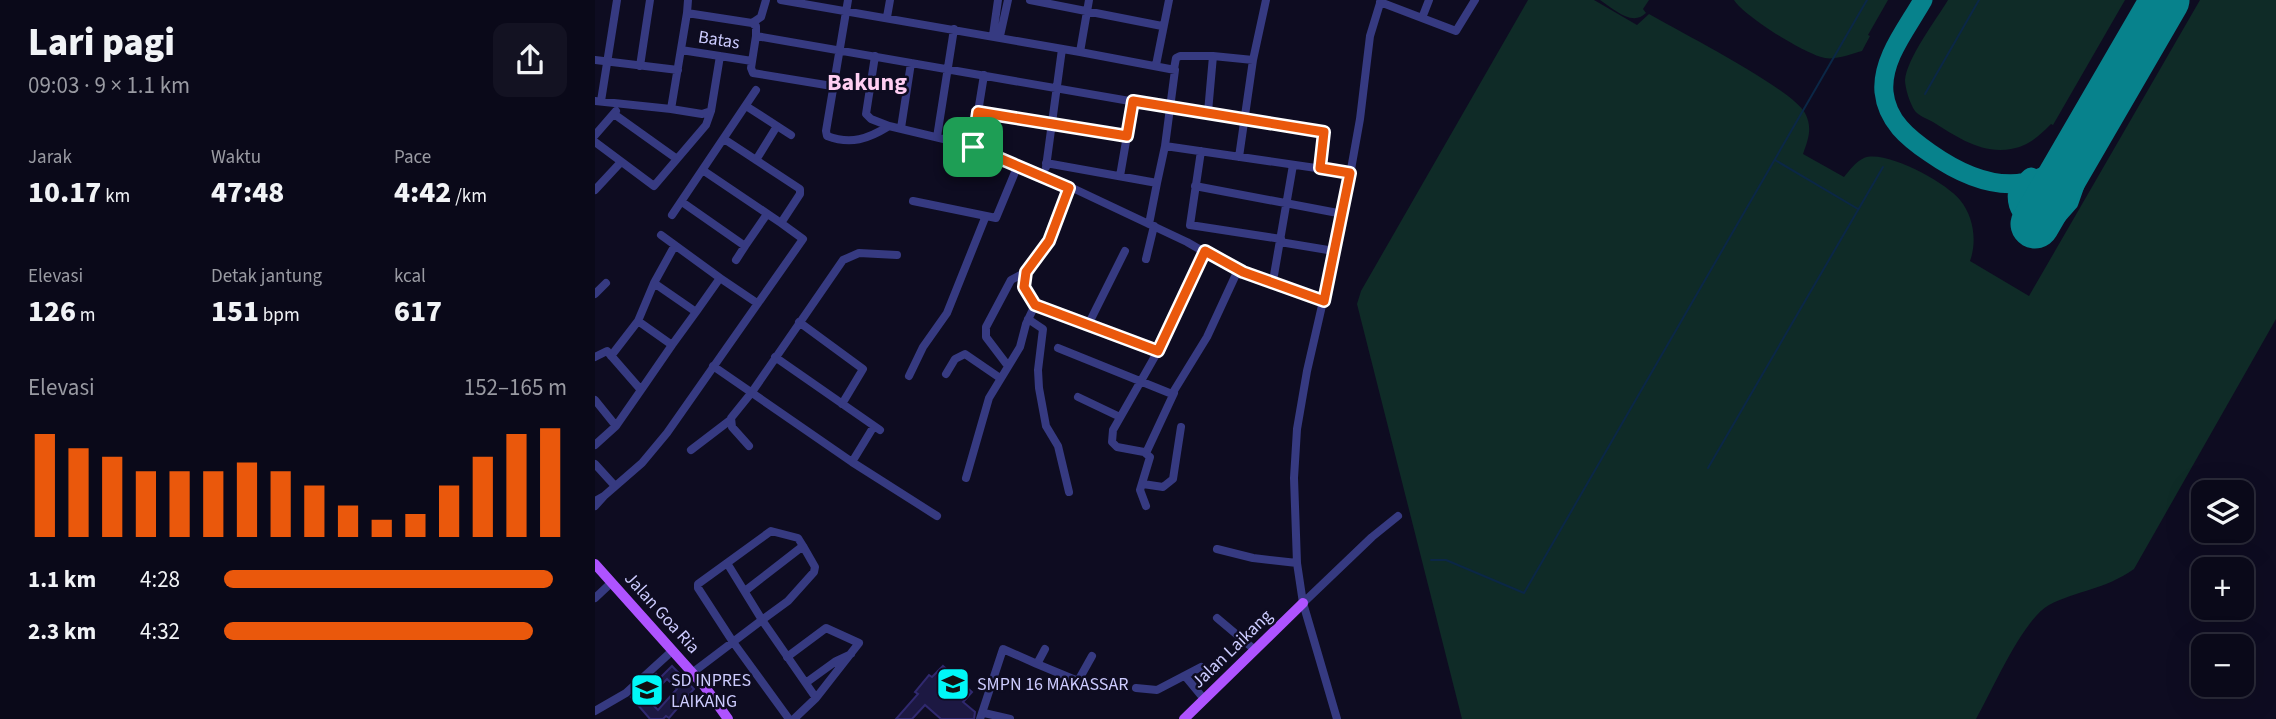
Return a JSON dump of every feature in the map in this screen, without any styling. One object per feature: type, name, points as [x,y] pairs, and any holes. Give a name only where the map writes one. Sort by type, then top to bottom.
[{"type":"main road","name":"Jalan Goa Ria","points":[[595,564],[729,719]]},
{"type":"main road","name":"Jalan Laikang","points":[[1184,719],[1303,603]]},
{"type":"street","points":[[617,0],[608,61],[598,101],[702,114],[711,111]]},
{"type":"street","points":[[641,66],[650,0]]},
{"type":"street","points":[[671,109],[688,0]]},
{"type":"street","points":[[752,23],[761,17],[766,0]]},
{"type":"street","points":[[781,0],[1174,69]]},
{"type":"street","points":[[848,0],[832,86],[827,136],[853,142],[889,126]]},
{"type":"street","points":[[887,17],[890,0]]},
{"type":"street","points":[[997,0],[997,36]]},
{"type":"street","points":[[997,36],[1008,0]]},
{"type":"street","points":[[1030,0],[1162,26]]},
{"type":"street","points":[[1080,52],[1089,0]]},
{"type":"street","points":[[1156,65],[1169,0]]},
{"type":"street","points":[[1239,157],[1253,60],[1266,0]]},
{"type":"street","points":[[1422,18],[1429,0]]},
{"type":"street","points":[[1337,719],[1303,603],[1297,563],[1293,496],[1297,429],[1310,357],[1343,214],[1368,44],[1381,1],[1456,31],[1474,0]]},
{"type":"street","points":[[687,13],[757,26],[751,68],[756,74],[832,86]]},
{"type":"street","points":[[937,137],[954,29]]},
{"type":"street","points":[[756,36],[1324,132],[1320,168]]},
{"type":"street","points":[[1045,175],[1062,49]]},
{"type":"street","name":"Batas","points":[[681,50],[752,61]]},
{"type":"street","points":[[595,142],[654,186],[706,125],[711,111],[720,56]]},
{"type":"street","points":[[875,56],[866,114],[871,119],[973,147],[1018,164],[1187,242],[1238,270],[1324,301]]},
{"type":"street","points":[[1146,259],[1178,56],[1253,60]]},
{"type":"street","points":[[1208,112],[1213,56]]},
{"type":"street","points":[[595,60],[678,70]]},
{"type":"street","points":[[901,128],[911,63]]},
{"type":"street","points":[[973,147],[985,75]]},
{"type":"street","points":[[671,215],[704,171],[756,90]]},
{"type":"street","points":[[1120,176],[1133,101]]},
{"type":"street","points":[[595,135],[622,104]]},
{"type":"street","points":[[746,106],[791,135]]},
{"type":"street","points":[[978,112],[1127,136]]},
{"type":"street","points":[[614,114],[677,159]]},
{"type":"street","points":[[756,160],[777,127]]},
{"type":"street","points":[[725,139],[800,189],[800,194],[781,223]]},
{"type":"street","points":[[1165,146],[1350,173]]},
{"type":"street","points":[[1187,242],[1201,151]]},
{"type":"street","points":[[595,190],[621,162]]},
{"type":"street","points":[[1046,163],[1157,183]]},
{"type":"street","points":[[913,201],[985,218],[997,218],[1018,164]]},
{"type":"street","points":[[1273,281],[1293,165]]},
{"type":"street","points":[[595,503],[653,451],[803,239],[704,171]]},
{"type":"street","points":[[1195,186],[1343,214]]},
{"type":"street","points":[[1008,366],[986,337],[986,327],[1011,280],[1026,272],[1049,241],[1069,188]]},
{"type":"street","points":[[682,202],[745,246]]},
{"type":"street","points":[[736,260],[767,214]]},
{"type":"street","points":[[909,376],[923,347],[947,313],[985,218]]},
{"type":"street","points":[[1189,225],[1335,251]]},
{"type":"street","points":[[661,236],[757,303]]},
{"type":"street","points":[[611,356],[638,321],[674,245]]},
{"type":"street","points":[[1088,324],[1125,251]]},
{"type":"street","points":[[1146,506],[1140,494],[1150,461],[1146,453],[1114,445],[1113,430],[1158,351],[1205,251]]},
{"type":"street","points":[[691,450],[729,421],[753,392],[845,258],[859,253],[897,255]]},
{"type":"street","points":[[1146,453],[1174,393],[1207,337],[1238,270]]},
{"type":"street","points":[[1026,272],[1024,287],[1035,305],[1158,351]]},
{"type":"street","points":[[595,445],[616,426],[720,278]]},
{"type":"street","points":[[595,294],[606,283]]},
{"type":"street","points":[[654,283],[697,312]]},
{"type":"street","points":[[966,478],[989,398],[1020,347],[1035,305]]},
{"type":"street","points":[[1028,319],[1043,329],[1038,370],[1039,388],[1046,426],[1058,446],[1069,492]]},
{"type":"street","points":[[638,321],[672,345]]},
{"type":"street","points":[[799,322],[863,369],[842,404]]},
{"type":"street","points":[[1058,348],[1167,394],[1174,393]]},
{"type":"street","points":[[595,357],[605,350],[641,390]]},
{"type":"street","points":[[946,374],[955,359],[965,354],[1000,378]]},
{"type":"street","points":[[775,357],[877,428],[852,462]]},
{"type":"street","points":[[713,366],[852,462],[937,516]]},
{"type":"street","points":[[1078,397],[1120,417]]},
{"type":"street","points":[[595,400],[616,426]]},
{"type":"street","points":[[729,421],[749,446]]},
{"type":"street","points":[[1143,484],[1163,487],[1173,479],[1181,427]]},
{"type":"street","points":[[595,464],[615,486]]},
{"type":"street","points":[[1303,603],[1398,516]]},
{"type":"street","points":[[692,673],[733,642],[762,620],[788,601],[814,572],[814,567],[796,536],[773,530],[697,585],[733,642],[792,719],[816,698],[859,646],[857,640],[825,628],[787,657]]},
{"type":"street","points":[[744,591],[803,546]]},
{"type":"street","points":[[1217,549],[1253,558],[1297,563]]},
{"type":"street","points":[[727,562],[762,620],[816,698]]},
{"type":"street","points":[[595,598],[611,583]]},
{"type":"street","points":[[1217,618],[1255,650]]},
{"type":"street","points":[[1010,719],[982,716],[1003,649],[1078,681],[1093,656]]},
{"type":"street","points":[[1037,664],[1045,649]]},
{"type":"street","points":[[595,711],[626,693],[672,651]]},
{"type":"street","points":[[807,682],[836,661],[852,654]]},
{"type":"street","points":[[1136,688],[1157,690],[1201,667]]},
{"type":"street","points":[[1185,676],[1204,699]]},
{"type":"green space","points":[[1528,0],[1594,0],[1637,25],[1649,14],[1758,75],[1796,102],[1805,113],[1809,129],[1803,154],[1844,177],[1864,158],[1886,158],[1915,169],[1942,185],[1960,200],[1971,222],[1974,238],[1970,261],[2029,296],[2200,0],[2276,0],[2276,319],[2134,569],[2112,581],[2049,605],[2039,613],[2019,640],[1976,719],[1462,719],[1357,304],[1361,291]]},
{"type":"green space","points":[[1600,0],[1649,0],[1643,9],[1646,13],[1635,18],[1623,15]]},
{"type":"green space","points":[[1734,0],[1888,0],[1862,51],[1825,58],[1776,34]]},
{"type":"green space","points":[[1948,0],[2125,0],[2053,125],[2023,146],[2000,150],[1979,147],[1920,115],[1908,96],[1905,80],[1911,61]]},
{"type":"building","points":[[672,666],[694,689],[669,718],[666,716],[663,719],[650,719],[631,697],[656,674],[660,678]],"holes":[[[667,679],[677,689],[658,710],[647,699]]]},
{"type":"building","points":[[943,666],[972,692],[963,702],[975,712],[974,719],[941,719],[925,705],[912,719],[896,719],[918,694],[915,692],[929,675],[932,677]]},
{"type":"waterway","points":[[1431,560],[1446,560],[1524,593],[1867,0]]},
{"type":"waterway","points":[[1925,94],[1979,0]]},
{"type":"waterway","points":[[1775,160],[1858,209]]},
{"type":"waterway","points":[[1708,468],[1883,167]]},
{"type":"taxiway","points":[[1923,0],[1891,56],[1884,80],[1889,112],[1907,135],[1950,166],[1971,176],[2011,184],[2049,174],[2067,160],[2083,141]]},
{"type":"taxiway","points":[[2031,177],[2018,189],[2018,205],[2021,211],[2038,221],[2054,219],[2069,202],[2101,111]]},
{"type":"runway","points":[[2035,224],[2165,0]]},
{"type":"place","name":"SMPN 16 MAKASSAR","points":[[953,684]]},
{"type":"place","name":"SD INPRES LAIKANG","points":[[647,690]]},
{"type":"district","name":"Bakung","points":[[867,82]]},
{"type":"route","points":[[1133,101],[1322,131],[1325,134],[1320,168],[1350,173],[1324,301],[1243,272],[1205,251],[1158,351],[1054,314],[1035,305],[1024,283],[1026,272],[1049,241],[1069,188],[1045,175],[973,147],[978,112],[1127,136],[1133,101]]}]
